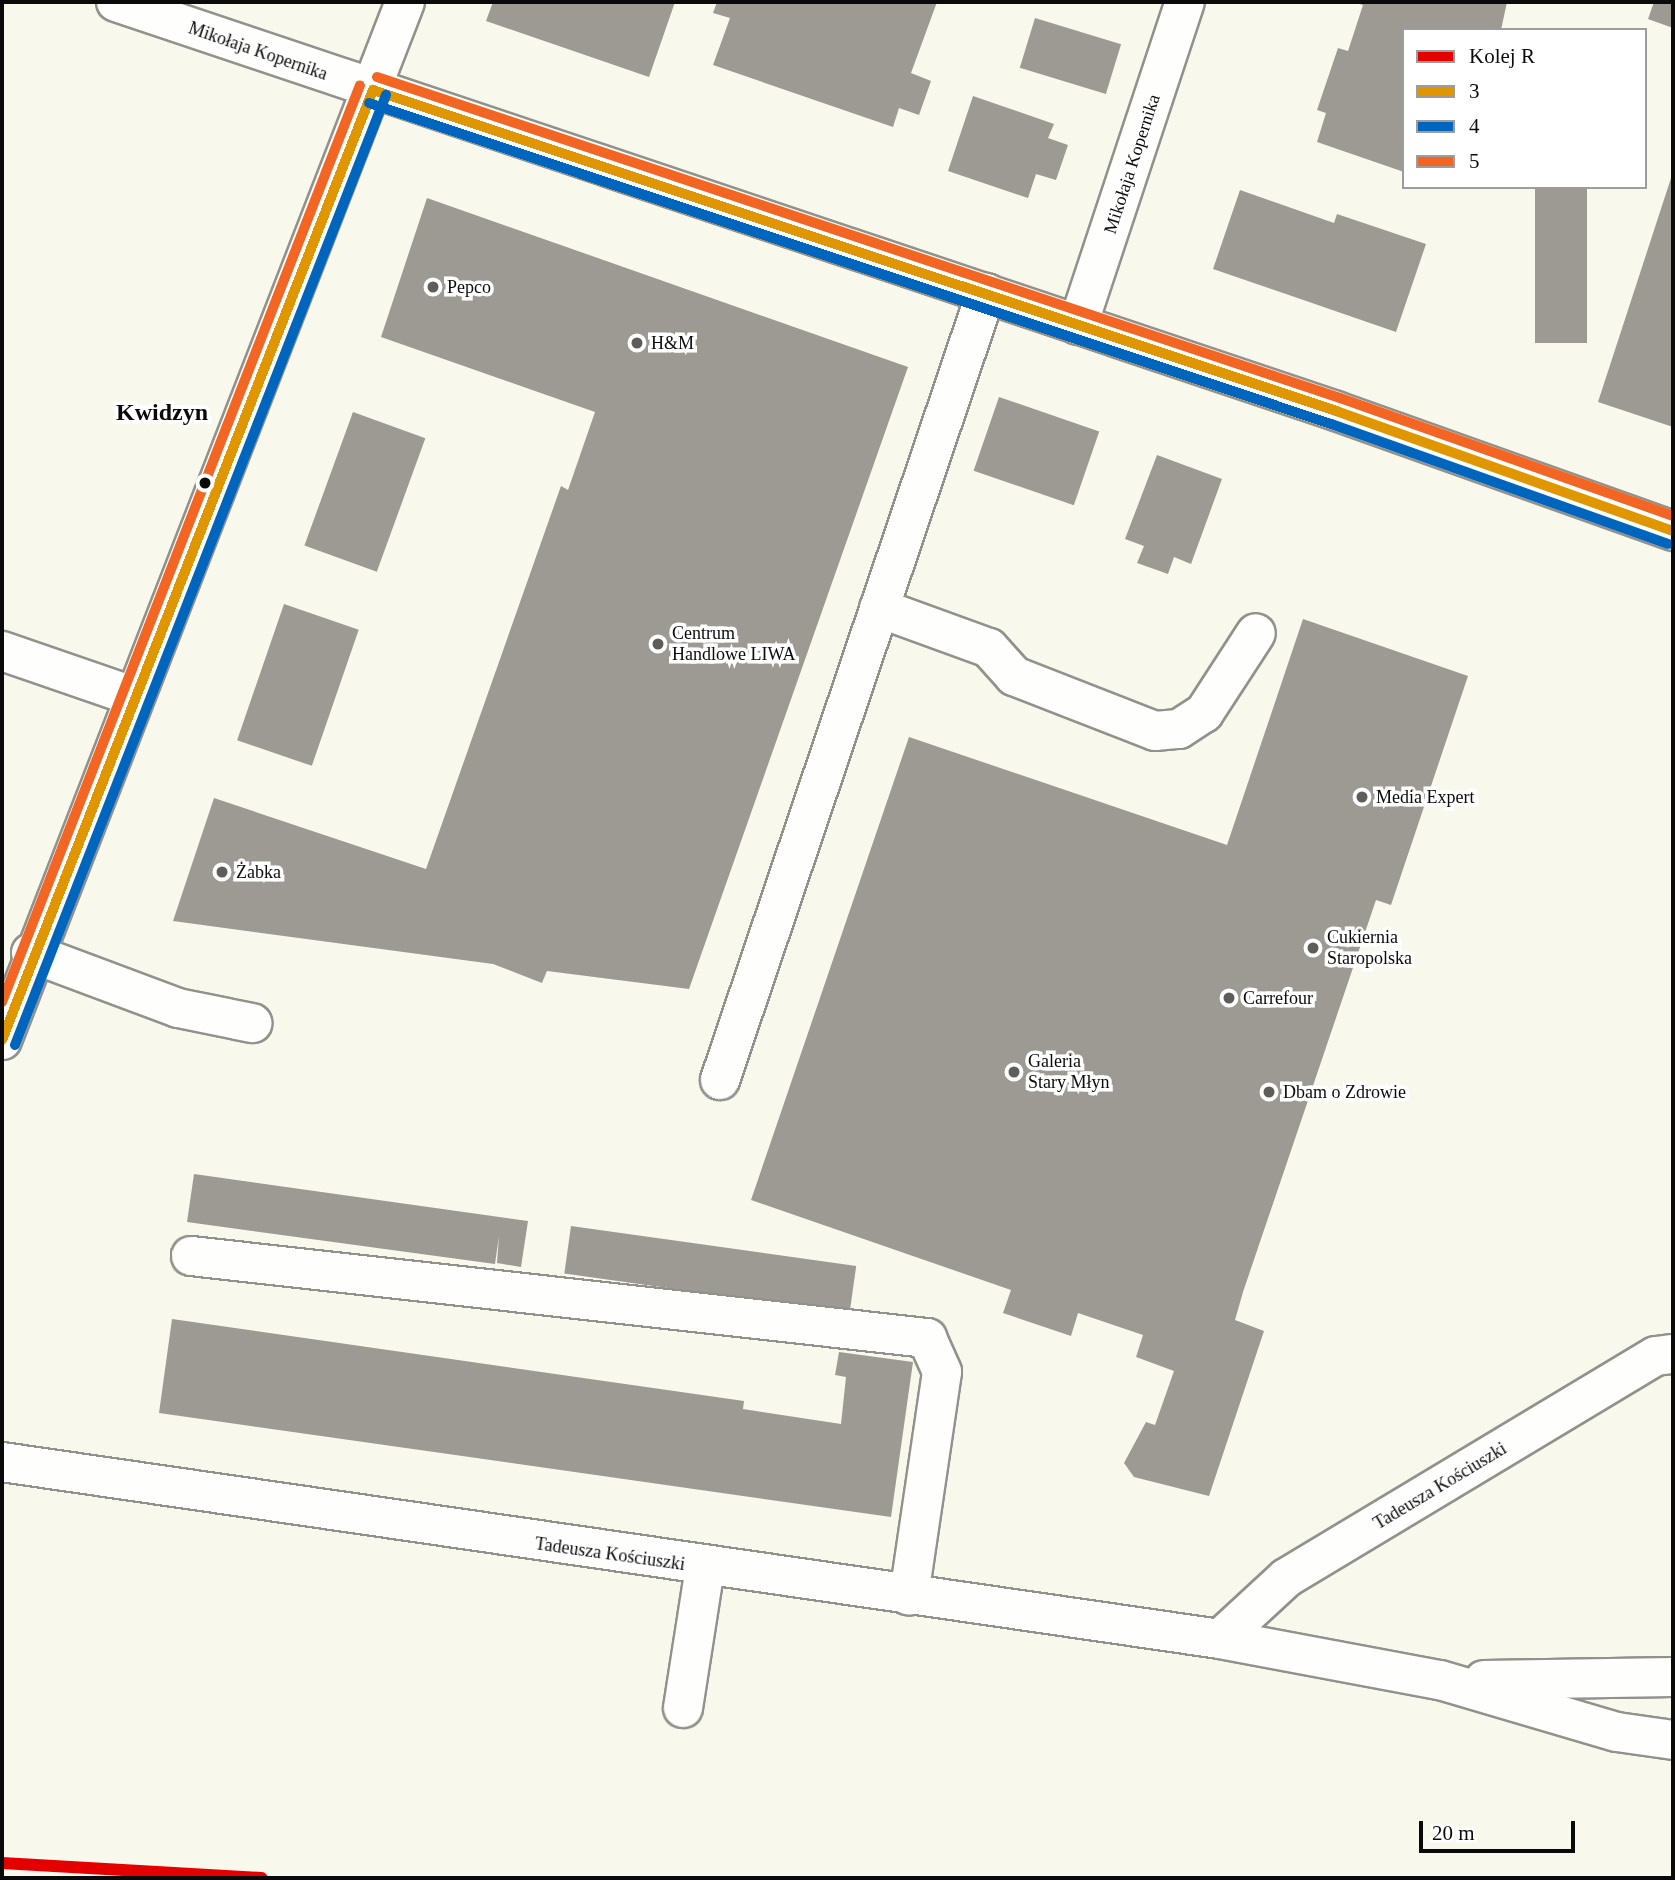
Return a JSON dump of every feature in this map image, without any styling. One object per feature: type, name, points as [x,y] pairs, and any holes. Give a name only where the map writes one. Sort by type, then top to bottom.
[{"type":"street","name":"Mikołaja Kopernika","points":[[116,2],[986,293],[1673,531]]},
{"type":"street","points":[[2,1040],[31,953],[373,90],[405,2]]},
{"type":"street","name":"Mikołaja Kopernika","points":[[1078,326],[1185,2]]},
{"type":"street","points":[[720,1080],[986,293]]},
{"type":"street","points":[[879,608],[989,648],[1014,676],[1155,731],[1178,729],[1204,713],[1256,633]]},
{"type":"street","points":[[2,651],[132,696]]},
{"type":"street","points":[[31,953],[178,1008],[252,1023]]},
{"type":"street","points":[[191,1256],[927,1338],[942,1372],[909,1596]]},
{"type":"street","name":"Tadeusza Kościuszki","points":[[1220,1639],[1286,1578],[1656,1356],[1673,1354]]},
{"type":"street","name":"Tadeusza Kościuszki","points":[[2,1462],[705,1568],[1220,1639],[1440,1679],[1617,1732],[1673,1740]]},
{"type":"street","points":[[683,1709],[705,1568]]},
{"type":"street","name":"Tadeusza Kościuszki","points":[[1440,1679],[1673,1677]]},
{"type":"building","points":[[493,2],[675,2],[649,77],[486,21]]},
{"type":"building","points":[[717,2],[937,2],[911,73],[931,81],[919,115],[899,108],[893,127],[713,65],[730,18],[713,13]]},
{"type":"building","points":[[1353,2],[1507,2],[1501,28],[1402,28],[1402,171],[1317,142],[1326,113],[1317,110],[1338,48],[1348,51],[1363,5]]},
{"type":"building","points":[[1654,2],[1673,2],[1673,28],[1648,19]]},
{"type":"building","points":[[1035,18],[1121,44],[1106,94],[1020,68]]},
{"type":"building","points":[[973,96],[1054,124],[1048,138],[1068,145],[1056,180],[1036,174],[1028,198],[948,171]]},
{"type":"building","points":[[1673,172],[1673,427],[1598,402]]},
{"type":"building","points":[[1535,189],[1587,189],[1587,343],[1535,343]]},
{"type":"building","points":[[1240,190],[1334,223],[1337,214],[1426,244],[1396,332],[1213,269]]},
{"type":"building","name":"Centrum Handlowe LIWA","points":[[427,198],[908,367],[689,989],[547,971],[542,983],[493,964],[173,921],[214,798],[426,869],[561,486],[568,490],[595,412],[381,337]]},
{"type":"building","points":[[999,397],[1099,432],[1074,505],[974,471]]},
{"type":"building","points":[[353,412],[425,438],[377,572],[304,545]]},
{"type":"building","points":[[1157,455],[1222,479],[1191,564],[1174,557],[1168,574],[1137,563],[1144,546],[1125,539]]},
{"type":"building","points":[[284,604],[359,630],[312,766],[237,740]]},
{"type":"building","name":"Galeria Stary Młyn","points":[[1303,619],[1468,676],[1391,905],[1376,900],[1243,1292],[1235,1320],[1264,1331],[1209,1496],[1134,1477],[1124,1463],[1146,1422],[1155,1425],[1174,1371],[1136,1357],[1143,1335],[1078,1313],[1071,1336],[1003,1313],[1011,1290],[751,1200],[909,737],[1227,845]]},
{"type":"building","points":[[194,1174],[528,1221],[521,1267],[497,1263],[499,1236],[495,1264],[187,1222]]},
{"type":"building","points":[[571,1226],[856,1266],[850,1314],[564,1274]]},
{"type":"building","points":[[172,1319],[744,1401],[743,1409],[841,1424],[846,1377],[835,1375],[839,1352],[913,1362],[891,1517],[159,1413]]},
{"type":"rail line","name":"R","points":[[2,1863],[262,1878]]},
{"type":"transit line","name":"5","points":[[377,77],[1340,398],[1673,516]]},
{"type":"transit line","name":"5","points":[[2,1002],[360,85]]},
{"type":"transit line","name":"3","points":[[373,90],[1336,411],[1673,531]]},
{"type":"transit line","name":"3","points":[[2,1040],[373,90]]},
{"type":"transit line","name":"4","points":[[15,1045],[386,95]]},
{"type":"transit line","name":"4","points":[[369,103],[1331,424],[1668,544]]},
{"type":"place","name":"Pepco","points":[[433,287]]},
{"type":"place","name":"H&M","points":[[637,343]]},
{"type":"place","name":"Centrum Handlowe LIWA","points":[[658,644]]},
{"type":"place","name":"Media Expert","points":[[1362,797]]},
{"type":"place","name":"Żabka","points":[[222,872]]},
{"type":"place","name":"Cukiernia Staropolska","points":[[1313,948]]},
{"type":"place","name":"Carrefour","points":[[1229,998]]},
{"type":"place","name":"Galeria Stary Młyn","points":[[1014,1072]]},
{"type":"place","name":"Dbam o Zdrowie","points":[[1269,1092]]},
{"type":"district","name":"Kwidzyn","points":[[162,413]]}]
